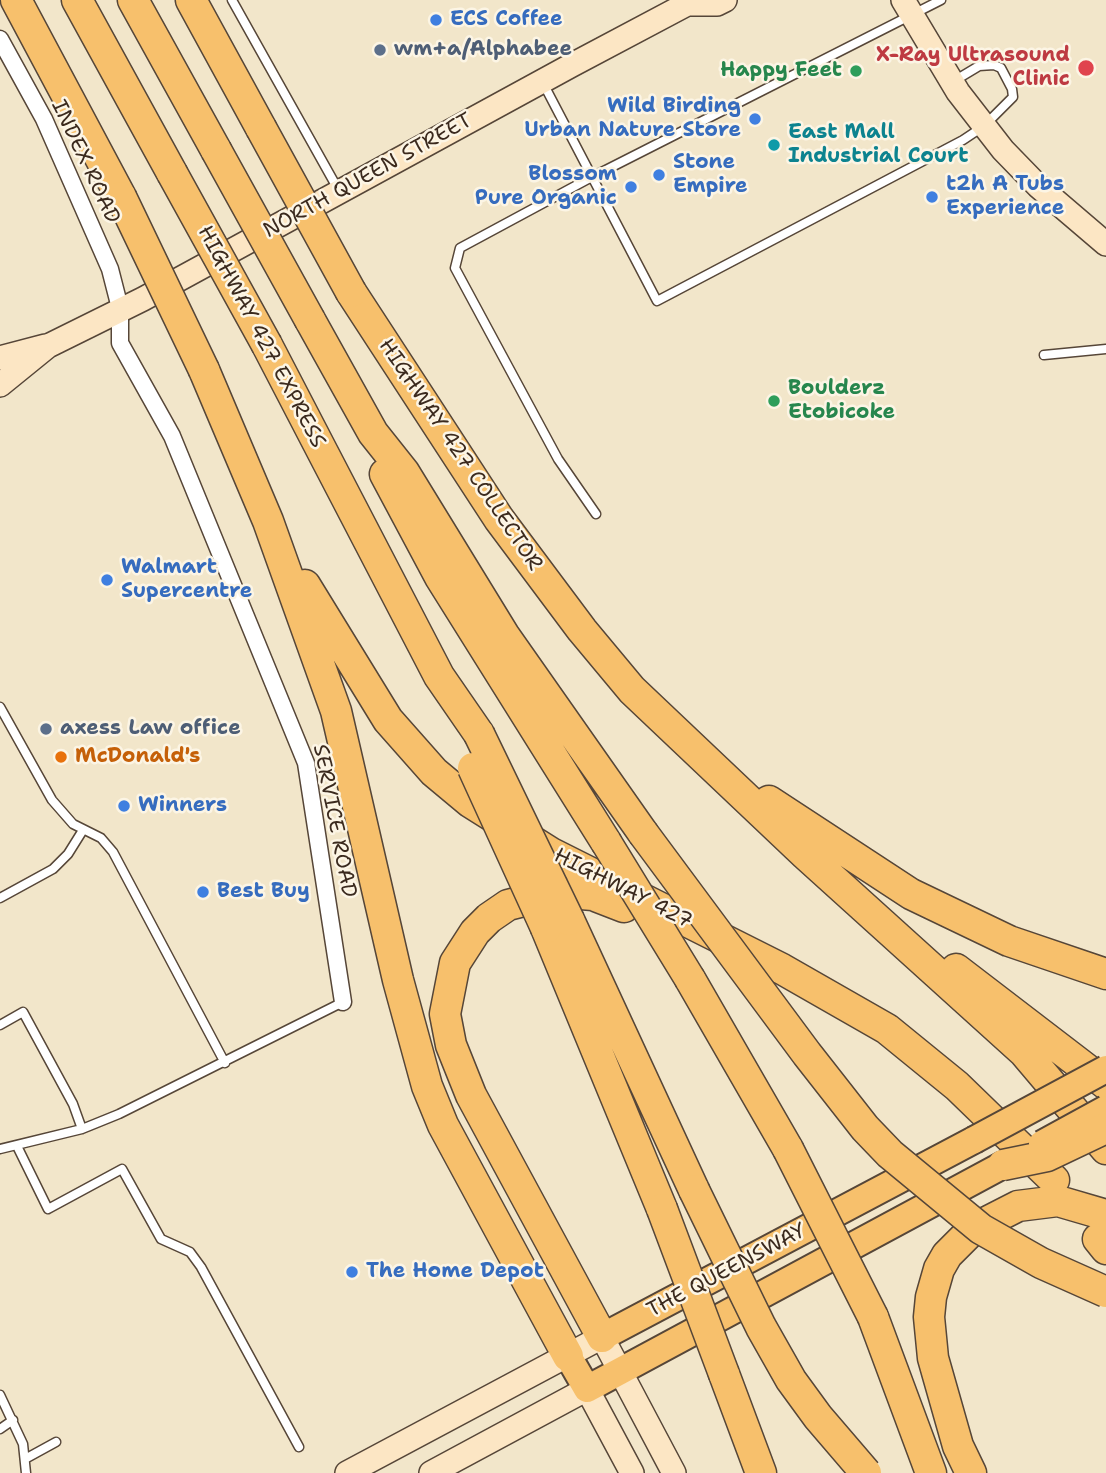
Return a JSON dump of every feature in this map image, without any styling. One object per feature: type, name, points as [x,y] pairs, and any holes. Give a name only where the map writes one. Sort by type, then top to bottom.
[{"type":"highway","points":[[16,0],[121,197],[204,370],[268,521],[336,710],[398,980],[428,1086],[443,1125],[568,1356]]},
{"type":"highway","name":"HIGHWAY 427 EXPRESS","points":[[77,0],[267,345],[439,676],[558,924]]},
{"type":"highway","points":[[133,0],[373,433],[404,472],[504,635],[643,833],[807,1054],[865,1129],[890,1154],[981,1228],[1053,1269],[1106,1292]]},
{"type":"highway","name":"HIGHWAY 427 COLLECTOR","points":[[191,0],[351,292],[499,519],[632,690],[688,746],[805,854]]},
{"type":"highway","points":[[373,433],[388,482],[440,577],[690,979],[788,1149],[873,1317],[931,1473]]},
{"type":"highway","name":"HIGHWAY 427","points":[[268,521],[340,647],[388,720],[434,772],[470,802],[551,853],[782,969],[887,1029],[924,1056],[1054,1180]]},
{"type":"highway","points":[[688,746],[866,867],[911,894],[1009,941],[1106,974]]},
{"type":"highway","points":[[805,854],[1106,1084]]},
{"type":"highway","points":[[805,854],[1024,1052],[1106,1149]]},
{"type":"highway","points":[[602,1337],[457,1063],[445,1014],[455,963],[475,933],[489,918],[508,905],[540,896],[569,893],[593,895],[782,969]]},
{"type":"highway","points":[[558,924],[694,1190],[734,1275],[785,1370],[818,1417],[866,1473]]},
{"type":"highway","points":[[558,924],[761,1473]]},
{"type":"highway","points":[[1003,1165],[1047,1156],[1106,1128]]},
{"type":"highway","points":[[971,1473],[958,1446],[933,1358],[929,1317],[931,1297],[939,1269],[947,1255],[973,1228],[1018,1206],[1058,1201],[1103,1234]]},
{"type":"main road","name":"NORTH QUEEN STREET","points":[[0,385],[48,346],[120,308],[143,299],[689,2],[717,4],[725,0]]},
{"type":"main road","points":[[907,7],[952,82],[984,127],[1038,186],[1104,240]]},
{"type":"main road","name":"NORTH QUEEN STREET","points":[[0,358],[48,346]]},
{"type":"main road","name":"THE QUEENSWAY","points":[[347,1473],[1106,1069]]},
{"type":"main road","name":"THE QUEENSWAY","points":[[431,1473],[1106,1110]]},
{"type":"main road","points":[[602,1337],[674,1473]]},
{"type":"main road","points":[[568,1356],[632,1473]]},
{"type":"street","name":"INDEX ROAD","points":[[0,39],[44,119],[110,269],[120,308]]},
{"type":"street","name":"SERVICE ROAD","points":[[120,308],[120,343],[172,436],[306,763],[343,1002]]},
{"type":"lane","points":[[232,0],[339,191]]},
{"type":"lane","points":[[596,514],[558,459],[455,268],[460,248],[907,7],[941,0]]},
{"type":"lane","points":[[542,81],[590,178],[657,301],[984,127],[1013,97],[1012,89],[1001,68],[985,64],[952,82]]},
{"type":"lane","points":[[1044,355],[1106,349]]},
{"type":"lane","points":[[0,707],[52,800],[83,830],[101,838],[113,852],[225,1063]]},
{"type":"lane","points":[[0,898],[53,869],[68,854],[83,830]]},
{"type":"lane","points":[[0,1149],[82,1129],[225,1063],[343,1002]]},
{"type":"lane","points":[[0,1025],[23,1012],[73,1104],[82,1129]]},
{"type":"lane","points":[[17,1146],[48,1209],[122,1169],[161,1240],[190,1252],[201,1267],[299,1447]]},
{"type":"lane","points":[[0,1395],[13,1419],[25,1458],[26,1473]]},
{"type":"lane","points":[[0,1429],[13,1419]]},
{"type":"lane","points":[[25,1458],[56,1442]]},
{"type":"place","name":"ECS Coffee","points":[[436,20]]},
{"type":"place","name":"wm+a/Alphabee","points":[[380,50]]},
{"type":"place","name":"X-Ray Ultrasound Clinic","points":[[1086,68]]},
{"type":"place","name":"Happy Feet","points":[[856,71]]},
{"type":"place","name":"Wild Birding Urban Nature Store","points":[[755,119]]},
{"type":"place","name":"East Mall Industrial Court","points":[[774,145]]},
{"type":"place","name":"Stone Empire","points":[[659,175]]},
{"type":"place","name":"Blossom Pure Organic","points":[[631,187]]},
{"type":"place","name":"t2h A Tubs Experience","points":[[932,197]]},
{"type":"place","name":"Boulderz Etobicoke","points":[[774,401]]},
{"type":"place","name":"Walmart Supercentre","points":[[107,580]]},
{"type":"place","name":"axess Law office","points":[[46,729]]},
{"type":"place","name":"McDonald's","points":[[61,757]]},
{"type":"place","name":"Winners","points":[[124,806]]},
{"type":"place","name":"Best Buy","points":[[203,892]]},
{"type":"place","name":"The Home Depot","points":[[352,1272]]}]
